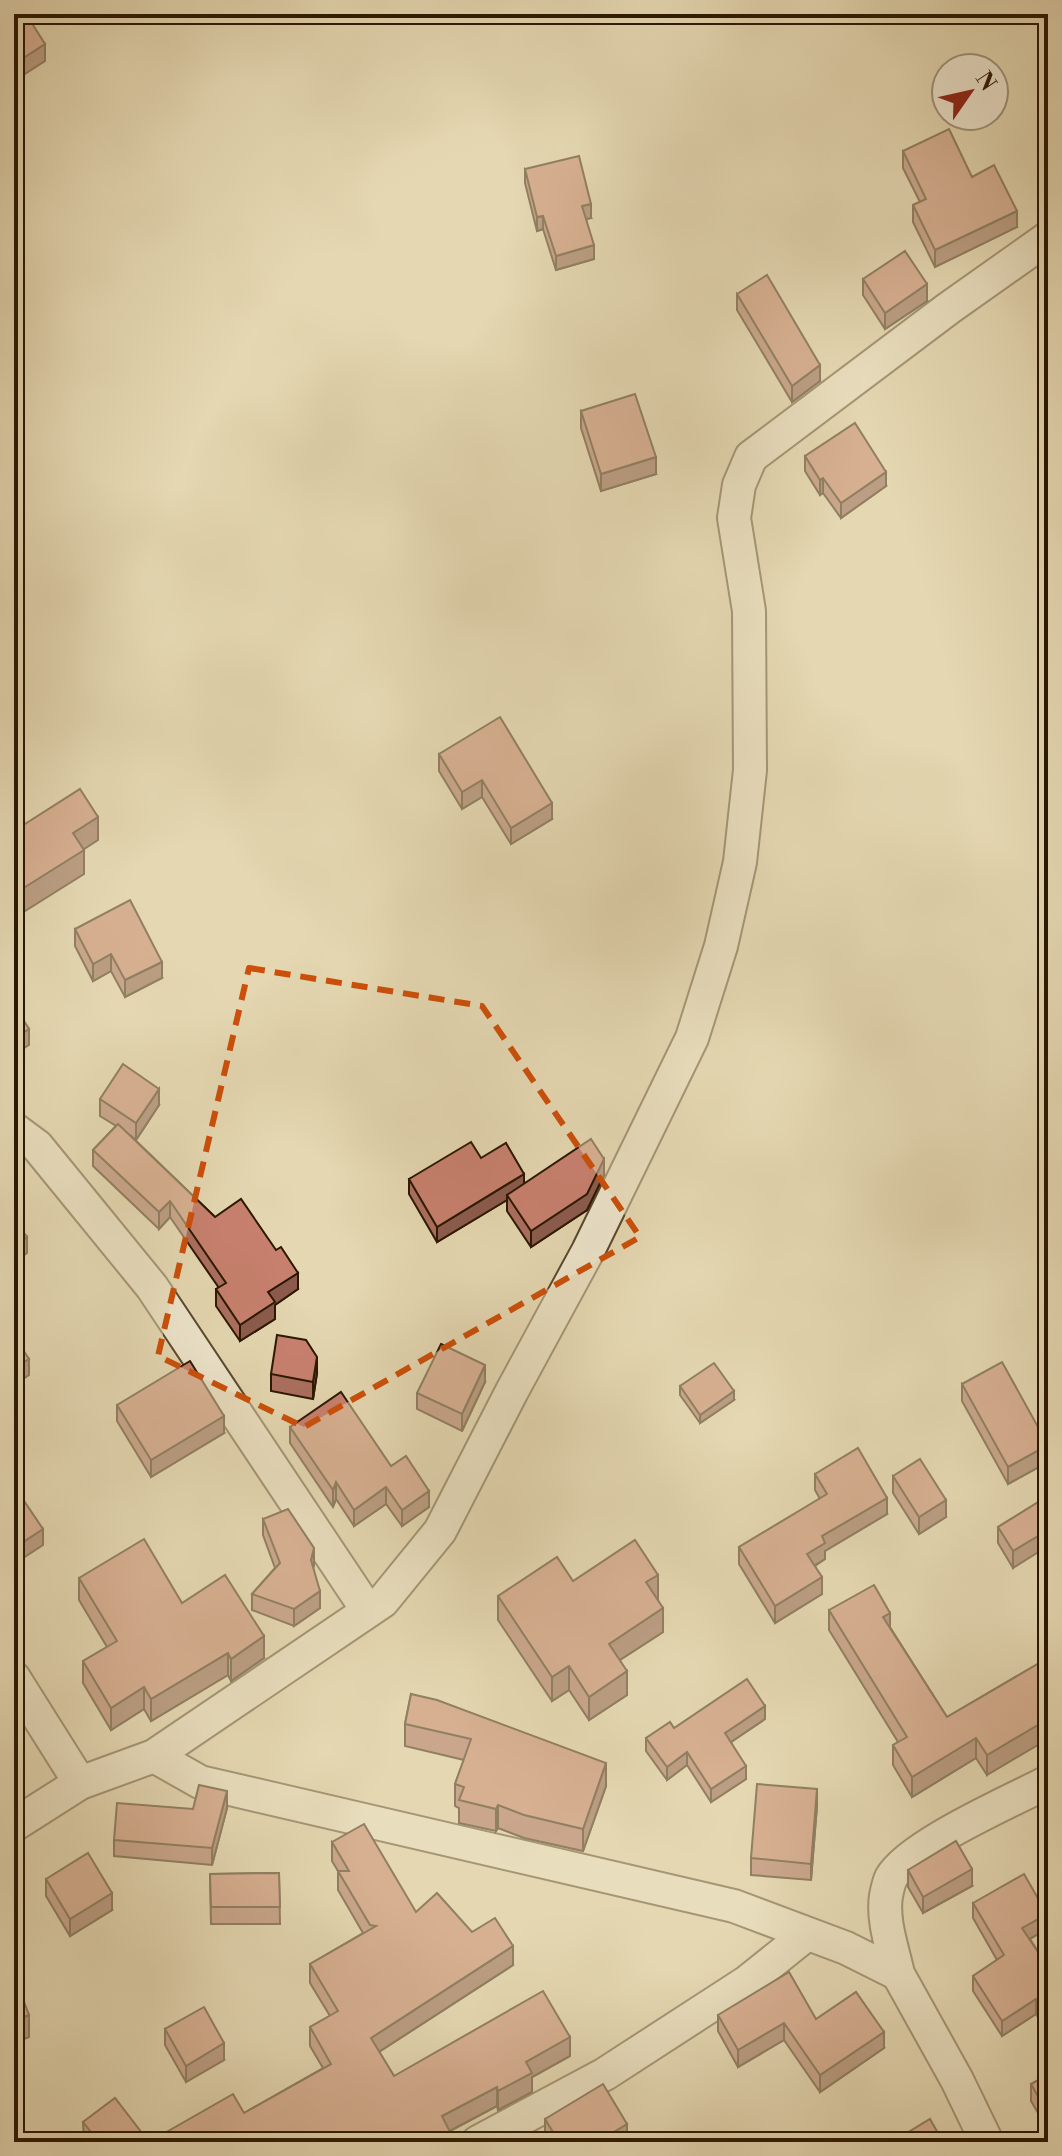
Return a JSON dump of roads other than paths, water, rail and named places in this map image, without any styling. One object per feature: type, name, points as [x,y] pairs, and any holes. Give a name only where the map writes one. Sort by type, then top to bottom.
[{"type":"street","points":[[14,1825],[80,1783],[154,1756],[383,1601],[440,1531],[588,1251],[692,1038],[721,946],[742,846],[750,770],[749,611],[734,518],[739,485],[751,457],[949,308],[1048,238]]},
{"type":"street","points":[[14,1129],[37,1146],[152,1287],[368,1611]]},
{"type":"street","points":[[14,1678],[80,1783]]},
{"type":"street","points":[[154,1756],[200,1782],[734,1906],[846,1948],[898,1974]]},
{"type":"street","points":[[987,2142],[957,2080],[898,1974],[887,1926],[886,1898],[892,1876],[915,1854],[1048,1782]]},
{"type":"street","points":[[478,2142],[605,2074],[747,1982],[807,1934]]}]
